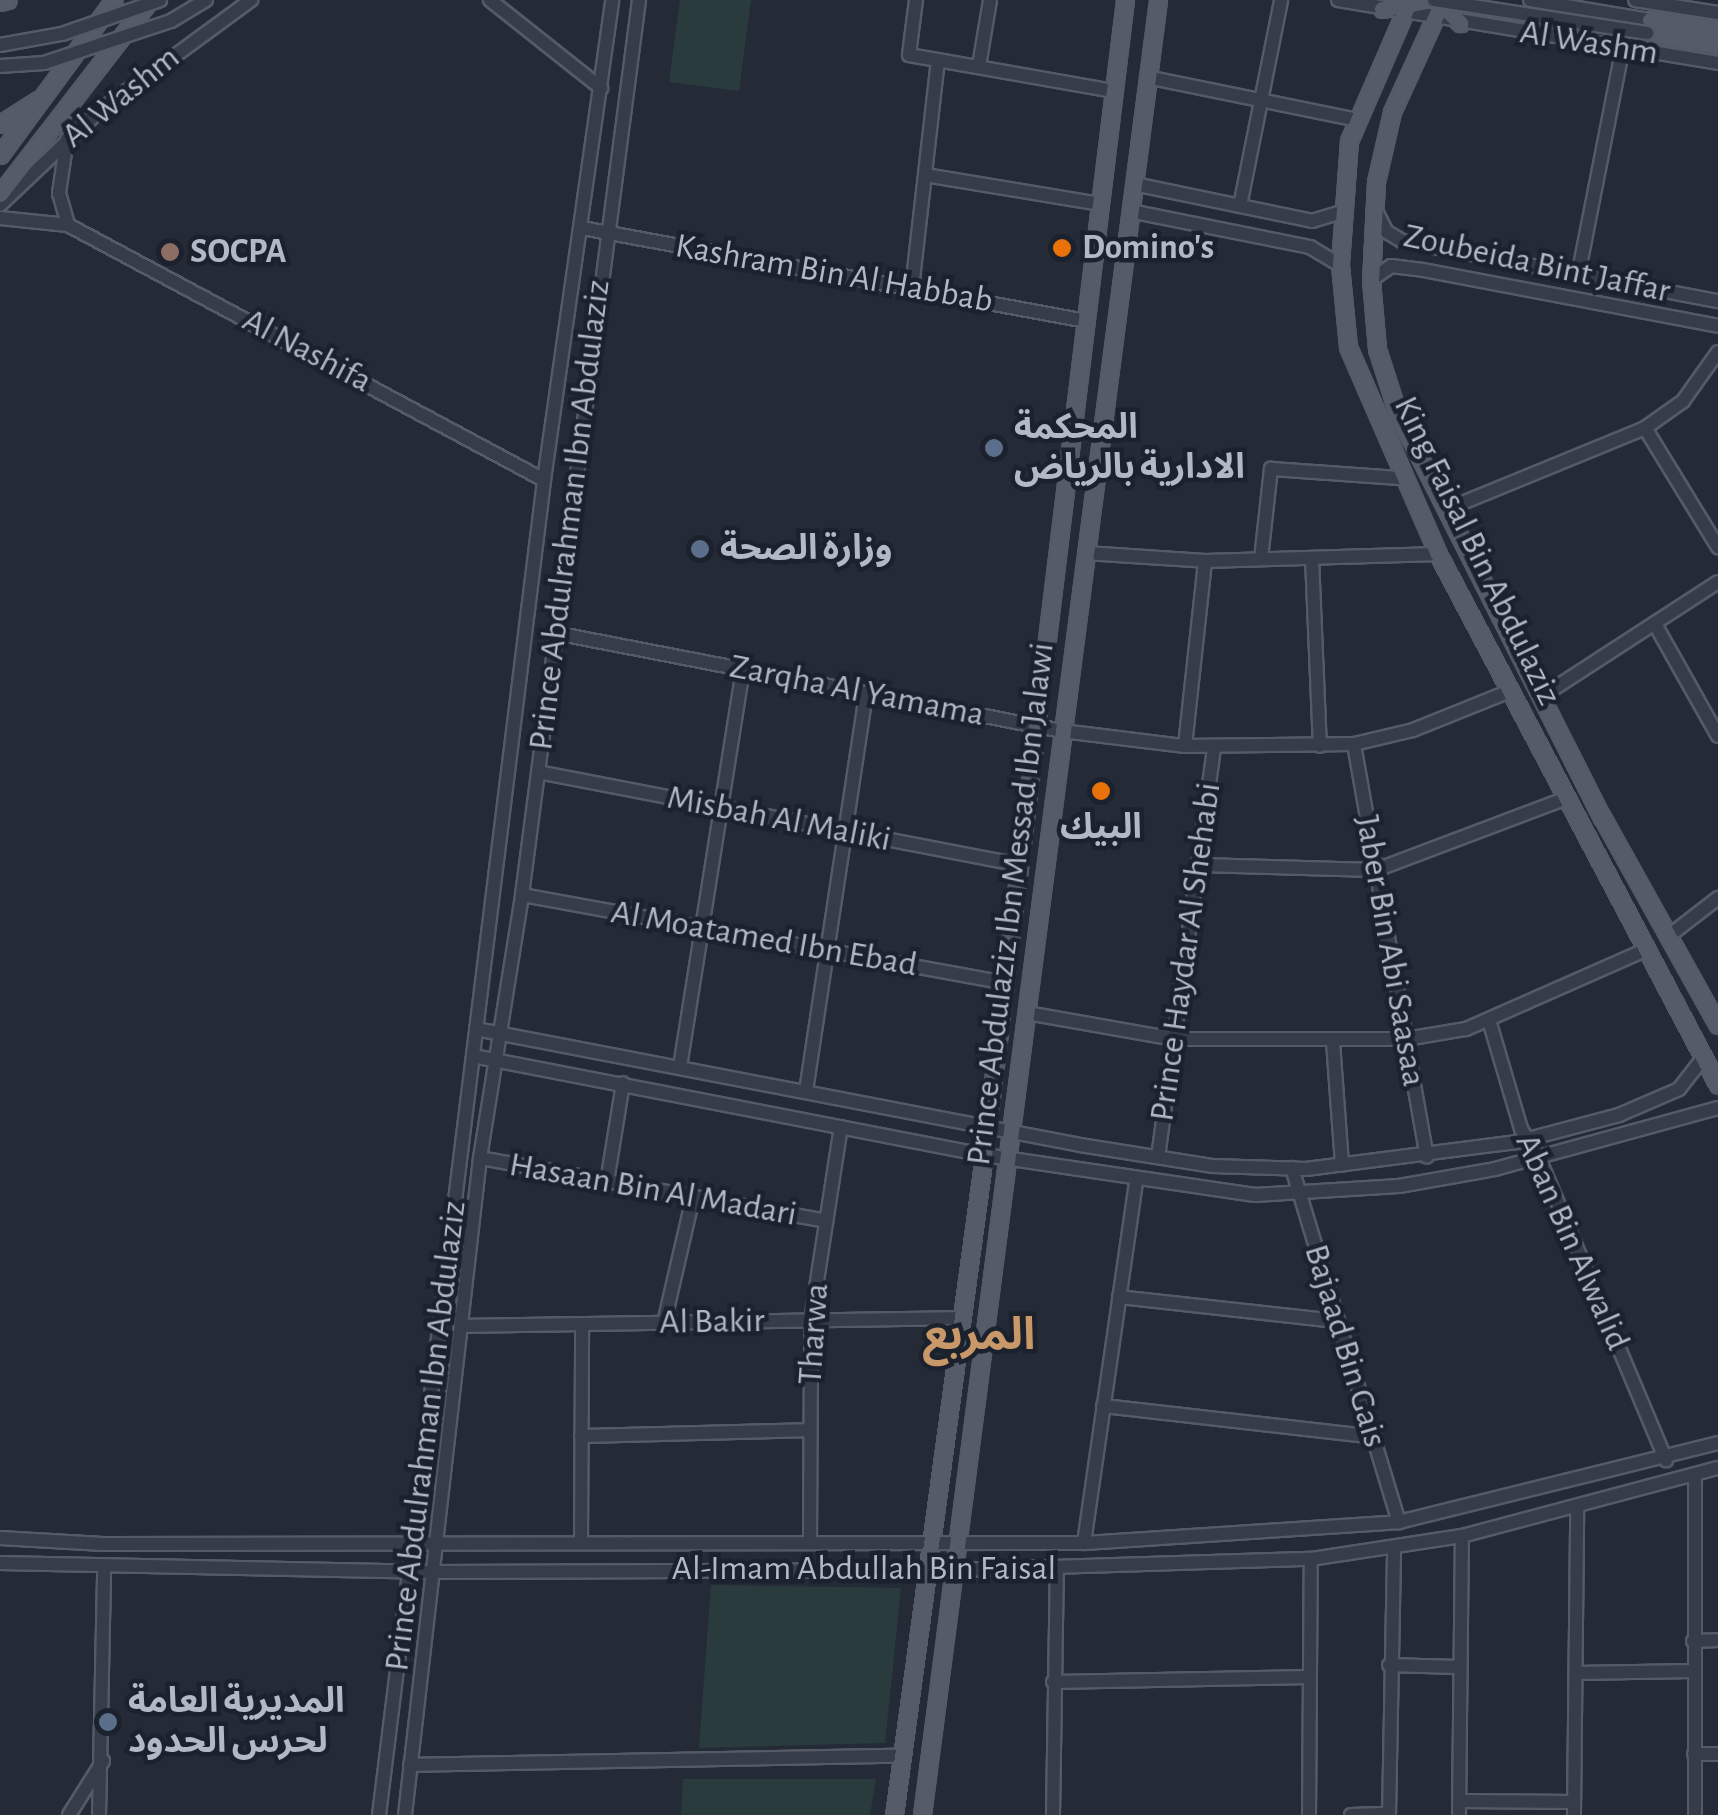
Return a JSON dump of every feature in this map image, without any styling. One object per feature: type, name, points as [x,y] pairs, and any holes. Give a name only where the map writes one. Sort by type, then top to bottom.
[{"type":"main road","points":[[0,2],[8,0]]},
{"type":"main road","points":[[0,156],[114,0]]},
{"type":"main road","points":[[0,194],[150,0]]},
{"type":"main road","name":"Prince Abdulaziz Ibn Messad Ibn Jalawi","points":[[929,1543],[984,1155],[1125,0]]},
{"type":"main road","name":"Prince Abdulaziz Ibn Messad Ibn Jalawi","points":[[922,1815],[956,1570],[954,1544],[1010,1159],[1158,0]]},
{"type":"main road","points":[[1382,8],[1437,4],[1460,23]]},
{"type":"main road","name":"King Faisal Bin Abdulaziz","points":[[1437,4],[1392,112],[1372,204],[1370,280],[1376,349],[1398,414],[1450,508],[1602,816],[1718,1025]]},
{"type":"main road","name":"King Faisal Bin Abdulaziz","points":[[1403,6],[1354,119],[1342,212],[1340,265],[1348,348],[1400,478],[1438,554],[1718,1085]]},
{"type":"main road","points":[[1648,26],[1718,30]]},
{"type":"main road","points":[[1648,26],[1718,44]]},
{"type":"main road","points":[[0,124],[45,95]]},
{"type":"main road","points":[[894,1815],[929,1543]]},
{"type":"street","points":[[0,45],[62,34],[160,0]]},
{"type":"street","points":[[0,66],[44,63],[171,21],[206,0]]},
{"type":"street","name":"Al Washm","points":[[0,204],[67,138],[251,0]]},
{"type":"street","points":[[490,0],[602,88]]},
{"type":"street","name":"Prince Abdulrahman Ibn Abdulaziz","points":[[379,1815],[406,1572],[544,480],[612,0]]},
{"type":"street","name":"Prince Abdulrahman Ibn Abdulaziz","points":[[405,1815],[464,1326],[480,1158],[522,895],[638,0]]},
{"type":"street","points":[[916,0],[909,55],[1114,91]]},
{"type":"street","points":[[979,66],[990,0]]},
{"type":"street","points":[[1240,206],[1281,0]]},
{"type":"street","points":[[1338,0],[1382,8]]},
{"type":"street","points":[[1549,37],[1528,22],[1529,0],[1648,26]]},
{"type":"street","name":"Al Washm","points":[[1635,0],[1718,14]]},
{"type":"street","points":[[1437,4],[1648,26]]},
{"type":"street","name":"Al Washm","points":[[1460,23],[1718,62]]},
{"type":"street","points":[[1578,276],[1623,47]]},
{"type":"street","points":[[606,48],[633,51]]},
{"type":"street","points":[[912,288],[938,60]]},
{"type":"street","points":[[1147,77],[1354,119]]},
{"type":"street","points":[[0,218],[68,224],[58,193],[67,138]]},
{"type":"street","points":[[925,175],[1100,204]]},
{"type":"street","points":[[1134,184],[1312,221],[1342,212]]},
{"type":"street","name":"Zoubeida Bint Jaffar","points":[[1372,204],[1394,238],[1422,246],[1718,301]]},
{"type":"street","points":[[1130,210],[1293,244],[1326,253],[1340,265]]},
{"type":"street","points":[[1293,244],[1307,234],[1297,218]]},
{"type":"street","name":"Al Nashifa","points":[[68,224],[544,480]]},
{"type":"street","name":"Kashram Bin Al Habbab","points":[[582,228],[1086,321]]},
{"type":"street","points":[[1422,246],[1411,256],[1424,270]]},
{"type":"street","name":"Zoubeida Bint Jaffar","points":[[1370,280],[1391,266],[1424,270],[1718,326]]},
{"type":"street","points":[[1450,508],[1646,428],[1683,401],[1718,352]]},
{"type":"street","points":[[1646,428],[1718,547]]},
{"type":"street","points":[[1261,559],[1271,469],[1400,478]]},
{"type":"street","points":[[1086,554],[1204,560],[1438,554]]},
{"type":"street","points":[[1312,558],[1320,746]]},
{"type":"street","name":"Prince Haydar Al Shehabi","points":[[1185,746],[1204,560]]},
{"type":"street","points":[[1544,695],[1656,626],[1718,582]]},
{"type":"street","points":[[1656,626],[1718,736]]},
{"type":"street","name":"Zarqha Al Yamama","points":[[555,633],[1062,731],[1185,746],[1354,744],[1413,730],[1510,691]]},
{"type":"street","points":[[680,1067],[743,669]]},
{"type":"street","points":[[806,1091],[866,693]]},
{"type":"street","name":"Jaber Bin Abi Saasaa","points":[[1354,744],[1426,1157]]},
{"type":"street","name":"Prince Haydar Al Shehabi","points":[[1158,1157],[1214,747]]},
{"type":"street","name":"Misbah Al Maliki","points":[[538,772],[1020,866]]},
{"type":"street","points":[[1198,864],[1376,870],[1568,798]]},
{"type":"street","name":"Al Moatamed Ibn Ebad","points":[[522,895],[1005,983]]},
{"type":"street","points":[[1670,935],[1718,898]]},
{"type":"street","points":[[1027,1013],[1174,1039],[1406,1039],[1489,1020],[1648,949]]},
{"type":"street","name":"Aban Bin Alwalid","points":[[1489,1020],[1529,1139],[1666,1460]]},
{"type":"street","points":[[476,1029],[500,1030],[1013,1133],[1158,1157],[1292,1168],[1426,1157],[1529,1139],[1663,1096],[1692,1079],[1703,1058]]},
{"type":"street","points":[[1333,1042],[1342,1165]]},
{"type":"street","points":[[474,1056],[1136,1182],[1299,1195],[1399,1186],[1539,1158],[1718,1108]]},
{"type":"street","points":[[606,1182],[623,1084]]},
{"type":"street","points":[[1663,1096],[1674,1118]]},
{"type":"street","name":"Tharwa","points":[[810,1543],[811,1320],[841,1127]]},
{"type":"street","name":"Hasaan Bin Al Madari","points":[[480,1158],[826,1222]]},
{"type":"street","name":"Bajaad Bin Gais","points":[[1292,1168],[1399,1522]]},
{"type":"street","points":[[1084,1543],[1136,1182]]},
{"type":"street","points":[[664,1323],[693,1198]]},
{"type":"street","points":[[1119,1296],[1335,1320]]},
{"type":"street","name":"Al Bakir","points":[[464,1326],[960,1318]]},
{"type":"street","points":[[581,1544],[582,1324]]},
{"type":"street","points":[[1103,1406],[1374,1437]]},
{"type":"street","points":[[581,1436],[808,1430]]},
{"type":"street","name":"Al-Imam Abdullah Bin Faisal","points":[[0,1538],[581,1544],[1084,1543],[1399,1522],[1666,1460],[1718,1443]]},
{"type":"street","name":"Al-Imam Abdullah Bin Faisal","points":[[0,1563],[432,1572],[956,1570],[1311,1559],[1462,1536],[1577,1509],[1718,1468]]},
{"type":"street","points":[[1694,1815],[1696,1474]]},
{"type":"street","points":[[1522,1494],[1528,1520]]},
{"type":"street","points":[[1462,1536],[1459,1808],[1574,1808],[1577,1509]]},
{"type":"street","points":[[649,1544],[666,1555],[652,1570]]},
{"type":"street","points":[[712,1544],[699,1556],[715,1570]]},
{"type":"street","points":[[1351,1815],[1389,1815],[1394,1547]]},
{"type":"street","points":[[1309,1815],[1311,1559]]},
{"type":"street","points":[[100,1815],[104,1759],[104,1568]]},
{"type":"street","points":[[1054,1815],[1057,1568]]},
{"type":"street","points":[[1693,1640],[1718,1640]]},
{"type":"street","points":[[1389,1664],[1458,1667]]},
{"type":"street","points":[[1576,1673],[1693,1671]]},
{"type":"street","points":[[1053,1682],[1310,1677]]},
{"type":"street","points":[[1694,1754],[1718,1754]]},
{"type":"street","points":[[410,1766],[901,1756]]},
{"type":"street","points":[[69,1815],[104,1759]]},
{"type":"shaded area","points":[[680,0],[751,0],[739,91],[669,82]]},
{"type":"shaded area","points":[[711,1585],[901,1588],[885,1743],[699,1748]]},
{"type":"shaded area","points":[[683,1779],[876,1779],[870,1815],[681,1815]]},
{"type":"place","name":"Domino's","points":[[1062,248]]},
{"type":"place","name":"SOCPA","points":[[170,252]]},
{"type":"place","name":"المحكمة الادارية بالرياض","points":[[994,448]]},
{"type":"place","name":"وزارة الصحة","points":[[700,549]]},
{"type":"place","name":"البيك","points":[[1101,791]]},
{"type":"place","name":"المديرية العامة لحرس الحدود","points":[[108,1722]]},
{"type":"district","name":"المربع","points":[[979,1336]]}]
